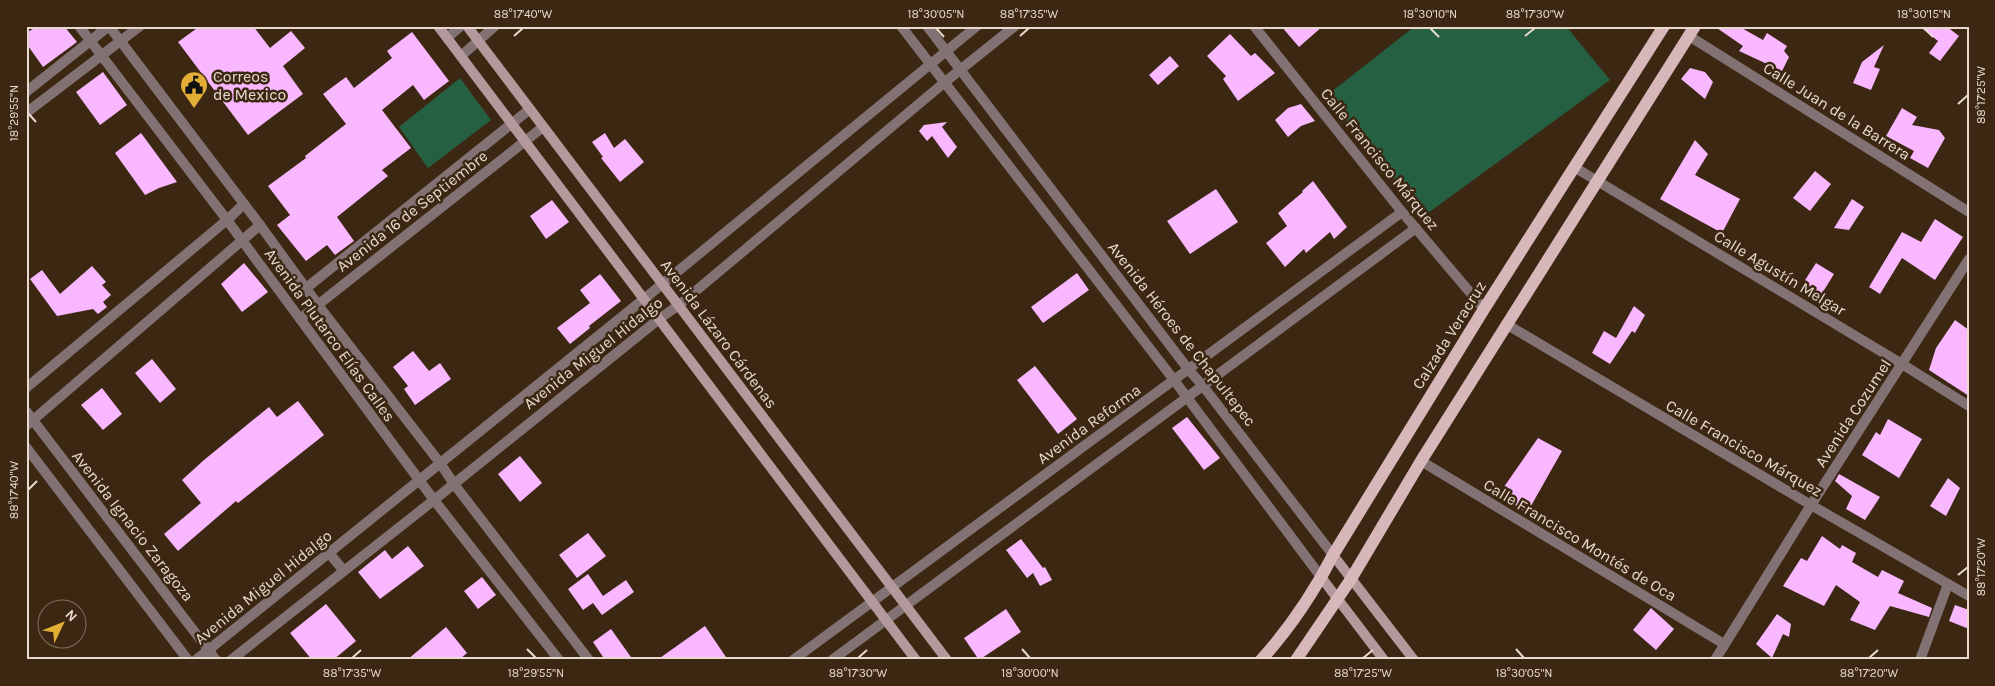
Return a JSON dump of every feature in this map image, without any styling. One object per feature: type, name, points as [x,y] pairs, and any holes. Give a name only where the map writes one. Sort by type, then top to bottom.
[{"type":"main road","points":[[438,26],[916,660]]},
{"type":"main road","name":"Avenida Lázaro Cárdenas","points":[[467,26],[947,660]]},
{"type":"main road","name":"Calzada Veracruz","points":[[1261,660],[1274,645],[1321,577],[1484,309],[1664,26]]},
{"type":"main road","points":[[1296,660],[1338,600],[1506,324],[1598,182],[1692,31]]},
{"type":"main road","name":"Avenida Héroes de Chapultepec","points":[[1333,555],[1414,660]]},
{"type":"main road","name":"Avenida Héroes de Chapultepec","points":[[1321,577],[1384,660]]},
{"type":"street","name":"Avenida Plutarco Elías Calles","points":[[79,26],[228,220],[434,500],[559,660]]},
{"type":"street","name":"Avenida Plutarco Elías Calles","points":[[109,26],[260,225],[318,305],[440,462],[454,484],[589,660]]},
{"type":"street","points":[[26,92],[109,26]]},
{"type":"street","points":[[26,113],[140,26]]},
{"type":"street","points":[[447,38],[461,26]]},
{"type":"street","points":[[461,56],[495,26]]},
{"type":"street","name":"Avenida Héroes de Chapultepec","points":[[901,26],[1174,380],[1321,577]]},
{"type":"street","name":"Avenida Héroes de Chapultepec","points":[[927,26],[959,71],[1333,555]]},
{"type":"street","name":"Avenida Miguel Hidalgo","points":[[196,660],[644,299],[977,26]]},
{"type":"street","name":"Avenida Miguel Hidalgo","points":[[232,660],[679,305],[945,82],[1015,26]]},
{"type":"street","name":"Calle Francisco Márquez","points":[[1254,26],[1402,212],[1484,309]]},
{"type":"street","name":"Calle Juan de la Barrera","points":[[1692,31],[1969,212]]},
{"type":"street","name":"Avenida 16 de Septiembre","points":[[306,289],[530,109]]},
{"type":"street","name":"Avenida 16 de Septiembre","points":[[300,319],[543,126]]},
{"type":"street","name":"Calle Agustín Melgar","points":[[1574,167],[1969,406]]},
{"type":"street","points":[[26,388],[228,220],[244,204]]},
{"type":"street","name":"Avenida Reforma","points":[[793,660],[1402,212]]},
{"type":"street","points":[[28,419],[260,225]]},
{"type":"street","points":[[832,660],[1416,228]]},
{"type":"street","name":"Avenida Cozumel","points":[[1715,660],[1811,505],[1969,259]]},
{"type":"street","name":"Calle Francisco Márquez","points":[[1506,324],[1811,505],[1969,596]]},
{"type":"street","name":"Avenida Ignacio Zaragoza","points":[[28,419],[216,660]]},
{"type":"street","points":[[26,447],[188,660]]},
{"type":"street","name":"Calle Francisco Montés de Oca","points":[[1421,461],[1724,644]]},
{"type":"street","points":[[329,553],[344,571]]},
{"type":"street","points":[[1920,660],[1948,584]]},
{"type":"green space","points":[[1415,26],[1566,26],[1610,80],[1424,216],[1326,96]]},
{"type":"green space","points":[[460,78],[491,120],[428,168],[399,127]]},
{"type":"building","points":[[38,26],[64,26],[77,42],[43,67],[26,43],[26,33]]},
{"type":"building","points":[[200,26],[253,26],[270,48],[291,31],[305,48],[283,66],[303,94],[248,135],[178,42]]},
{"type":"building","points":[[1281,26],[1323,26],[1299,47]]},
{"type":"building","points":[[1714,26],[1738,26],[1763,40],[1767,33],[1787,46],[1784,51],[1789,57],[1782,71],[1739,51],[1743,46]]},
{"type":"building","points":[[1919,26],[1946,26],[1959,36],[1940,61],[1929,53],[1938,41]]},
{"type":"building","points":[[412,32],[449,81],[424,100],[413,85],[382,110],[411,148],[382,170],[388,176],[337,217],[354,241],[335,255],[327,245],[306,261],[277,225],[290,215],[268,186],[306,158],[305,156],[346,124],[323,94],[346,77],[354,88],[392,58],[387,51]]},
{"type":"building","points":[[1230,34],[1251,56],[1255,53],[1275,73],[1238,101],[1223,79],[1226,76],[1207,56]]},
{"type":"building","points":[[1884,45],[1874,67],[1880,69],[1871,90],[1853,83],[1862,62]]},
{"type":"building","points":[[1170,56],[1179,66],[1158,85],[1149,75]]},
{"type":"building","points":[[1690,68],[1705,72],[1713,82],[1705,99],[1681,79]]},
{"type":"building","points":[[103,72],[127,105],[100,125],[76,92]]},
{"type":"building","points":[[1301,104],[1315,121],[1301,126],[1288,137],[1275,120],[1288,108]]},
{"type":"building","points":[[1902,108],[1917,117],[1912,125],[1939,130],[1945,138],[1928,168],[1910,158],[1914,151],[1886,136]]},
{"type":"building","points":[[947,122],[942,127],[957,147],[948,158],[932,136],[927,141],[919,131],[924,125]]},
{"type":"building","points":[[141,133],[177,182],[145,195],[115,153]]},
{"type":"building","points":[[605,133],[614,148],[625,139],[644,162],[620,182],[601,158],[603,157],[592,142]]},
{"type":"building","points":[[1695,140],[1708,154],[1695,175],[1740,199],[1722,233],[1660,199]]},
{"type":"building","points":[[1815,171],[1831,184],[1810,211],[1793,198]]},
{"type":"building","points":[[1313,181],[1347,227],[1334,239],[1330,232],[1306,253],[1304,249],[1285,267],[1266,243],[1287,226],[1278,213]]},
{"type":"building","points":[[1216,189],[1238,222],[1190,254],[1167,221]]},
{"type":"building","points":[[1852,199],[1864,207],[1849,230],[1834,228]]},
{"type":"building","points":[[552,200],[569,222],[546,239],[530,216]]},
{"type":"building","points":[[1935,219],[1963,237],[1935,280],[1902,258],[1880,294],[1869,287],[1902,232],[1921,242]]},
{"type":"building","points":[[244,263],[268,292],[242,312],[221,284]]},
{"type":"building","points":[[1816,263],[1834,274],[1818,300],[1800,288]]},
{"type":"building","points":[[92,266],[106,282],[102,285],[111,295],[103,302],[107,307],[98,314],[93,309],[57,316],[30,279],[42,270],[60,294]]},
{"type":"building","points":[[1077,273],[1089,290],[1043,323],[1031,307]]},
{"type":"building","points":[[600,274],[621,301],[589,326],[590,328],[570,344],[557,328],[590,303],[580,290]]},
{"type":"building","points":[[1634,306],[1645,315],[1635,333],[1632,331],[1610,364],[1592,353],[1604,331],[1616,338]]},
{"type":"building","points":[[1955,320],[1969,330],[1969,396],[1929,370],[1936,348]]},
{"type":"building","points":[[413,351],[429,371],[440,363],[451,379],[415,405],[404,389],[408,386],[393,367]]},
{"type":"building","points":[[152,359],[176,389],[160,403],[135,373]]},
{"type":"building","points":[[1035,366],[1077,419],[1058,434],[1017,380]]},
{"type":"building","points":[[102,388],[122,414],[103,430],[81,405]]},
{"type":"building","points":[[298,401],[324,435],[238,503],[236,501],[178,551],[164,534],[201,503],[182,480],[269,407],[277,417]]},
{"type":"building","points":[[1187,417],[1220,458],[1204,470],[1172,428]]},
{"type":"building","points":[[1888,419],[1922,439],[1899,478],[1862,455],[1876,432],[1880,435]]},
{"type":"building","points":[[1538,438],[1562,451],[1527,513],[1499,494]]},
{"type":"building","points":[[520,456],[542,483],[520,502],[498,474]]},
{"type":"building","points":[[1839,474],[1880,497],[1865,520],[1846,509],[1852,496],[1835,481]]},
{"type":"building","points":[[1948,478],[1960,488],[1946,516],[1930,506]]},
{"type":"building","points":[[588,533],[606,556],[577,578],[559,555]]},
{"type":"building","points":[[1822,536],[1840,549],[1842,545],[1856,553],[1852,562],[1878,577],[1882,570],[1904,581],[1898,593],[1932,608],[1929,617],[1890,606],[1875,630],[1850,620],[1860,602],[1836,585],[1824,606],[1783,586],[1801,558],[1807,561]]},
{"type":"building","points":[[1021,539],[1043,568],[1045,567],[1052,580],[1040,586],[1033,573],[1027,578],[1006,550]]},
{"type":"building","points":[[408,546],[424,566],[380,599],[358,572],[385,550],[392,559]]},
{"type":"building","points":[[588,574],[603,596],[626,580],[634,592],[602,615],[593,603],[583,610],[568,589]]},
{"type":"building","points":[[482,577],[496,595],[478,609],[464,591]]},
{"type":"building","points":[[326,604],[356,641],[333,660],[312,660],[290,633]]},
{"type":"building","points":[[1955,605],[1969,610],[1969,629],[1949,621]]},
{"type":"building","points":[[1651,608],[1674,629],[1656,650],[1633,630]]},
{"type":"building","points":[[1006,609],[1021,632],[979,660],[964,638]]},
{"type":"building","points":[[1777,614],[1791,624],[1789,637],[1783,634],[1772,658],[1756,644]]},
{"type":"building","points":[[705,626],[728,660],[657,660]]},
{"type":"building","points":[[446,627],[467,653],[459,660],[407,660]]},
{"type":"building","points":[[611,629],[633,660],[605,660],[593,642]]},
{"type":"place","name":"Correos de Mexico","points":[[194,109]]}]
